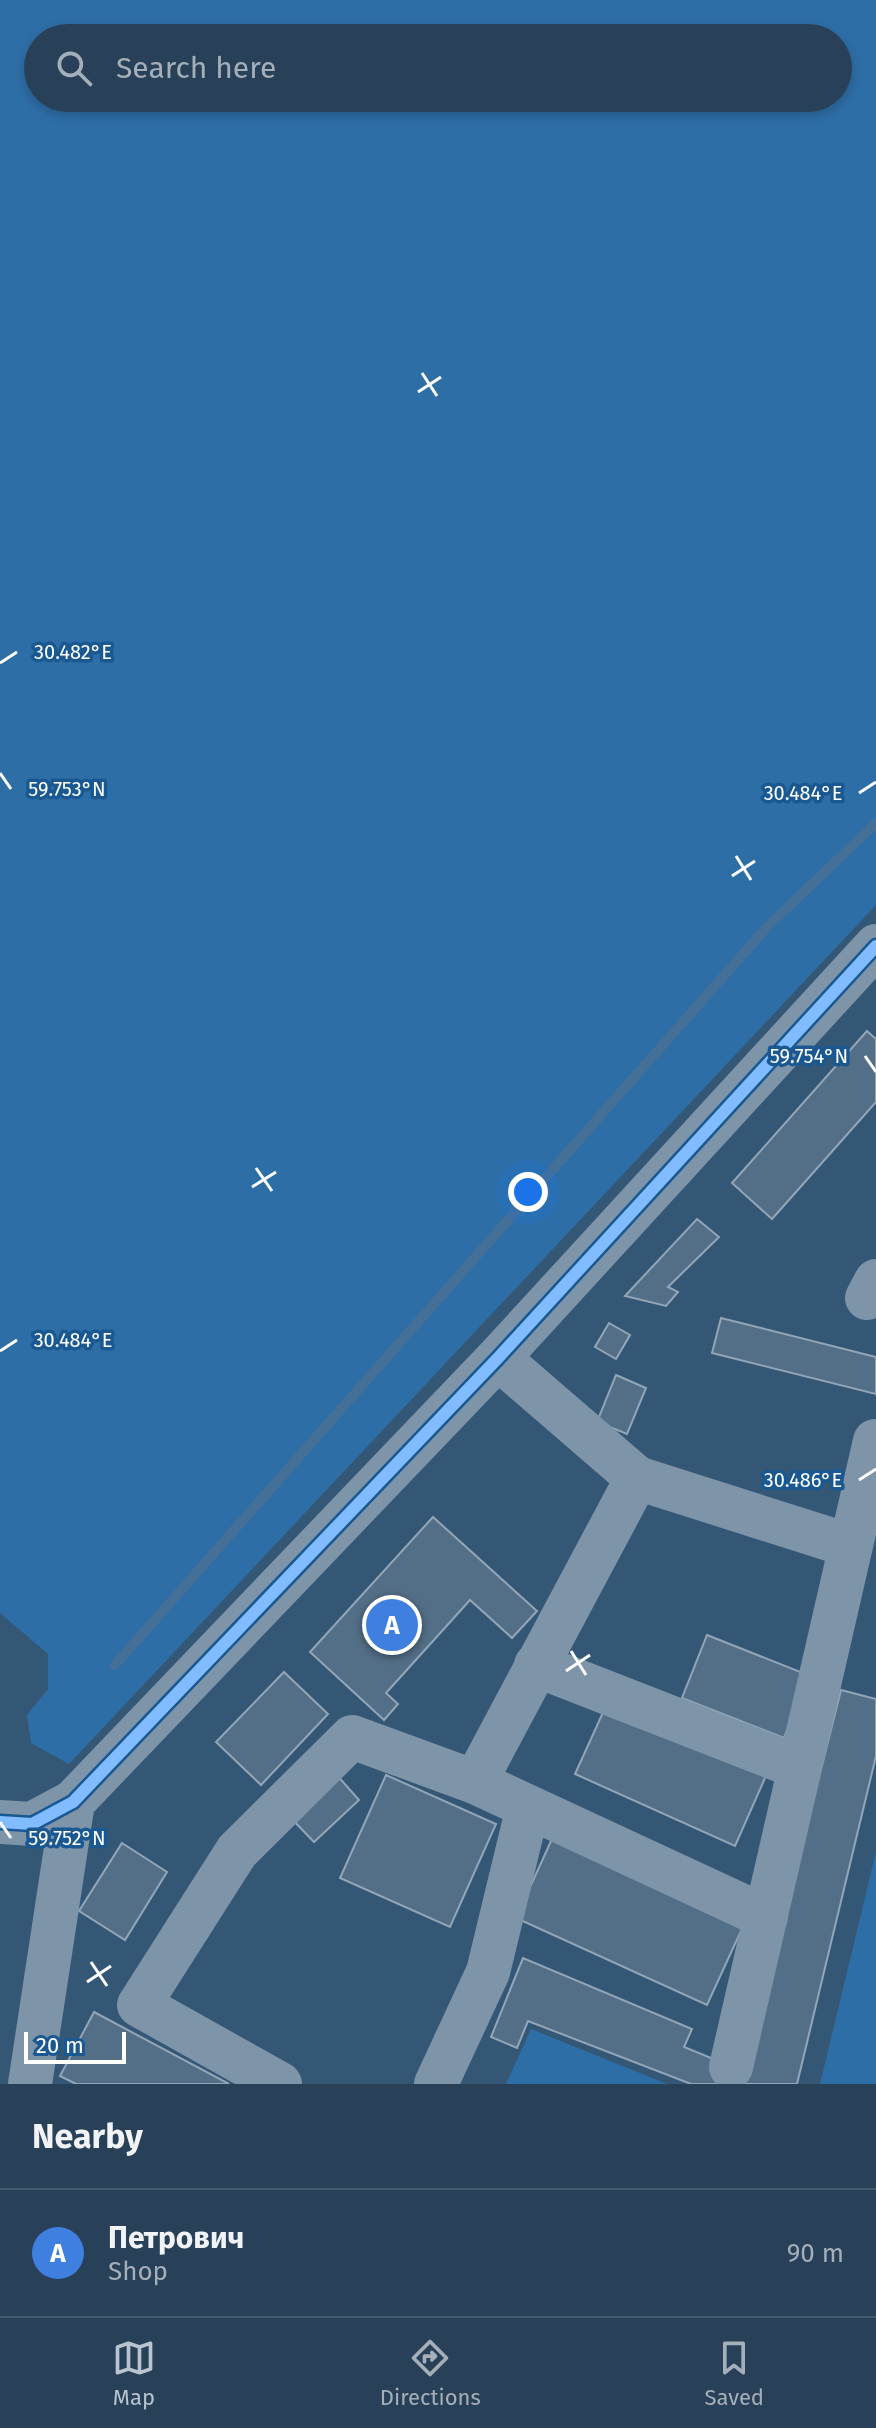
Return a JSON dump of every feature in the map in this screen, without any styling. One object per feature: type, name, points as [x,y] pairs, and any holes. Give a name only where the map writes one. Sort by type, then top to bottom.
[{"type":"street","points":[[0,1822],[32,1824],[73,1802],[498,1358],[876,946]]},
{"type":"street","points":[[498,1358],[637,1478],[851,1546]]},
{"type":"street","points":[[731,2067],[875,1441]]},
{"type":"street","points":[[475,1782],[637,1478]]},
{"type":"street","points":[[536,1665],[800,1768]]},
{"type":"street","points":[[280,2084],[139,2005],[237,1851],[352,1737],[475,1782],[766,1917]]},
{"type":"street","points":[[30,2084],[73,1802]]},
{"type":"street","points":[[436,2084],[488,1972],[528,1807]]},
{"type":"shaded area","points":[[0,0],[876,0],[876,905],[69,1764],[31,1743],[27,1715],[48,1689],[48,1654],[0,1613]]},
{"type":"shaded area","points":[[876,1852],[876,2084],[820,2084]]},
{"type":"shaded area","points":[[531,2029],[667,2084],[506,2084]]},
{"type":"building","points":[[867,1031],[876,1039],[876,1102],[772,1219],[732,1183]]},
{"type":"building","points":[[697,1219],[719,1237],[668,1287],[678,1292],[666,1306],[625,1296]]},
{"type":"building","points":[[721,1318],[876,1357],[876,1394],[712,1353]]},
{"type":"building","points":[[609,1323],[630,1335],[616,1359],[595,1347]]},
{"type":"building","points":[[616,1375],[646,1388],[627,1434],[597,1422]]},
{"type":"building","points":[[433,1517],[537,1611],[512,1638],[470,1600],[386,1693],[398,1704],[384,1720],[310,1652]]},
{"type":"building","points":[[707,1635],[808,1675],[784,1738],[682,1698]]},
{"type":"building","points":[[284,1672],[328,1714],[261,1785],[216,1742]]},
{"type":"building","points":[[841,1690],[876,1699],[876,1756],[797,2084],[691,2084],[528,2021],[517,2048],[491,2037],[523,1958],[692,2029],[684,2047],[745,2072]]},
{"type":"building","points":[[610,1697],[769,1769],[735,1846],[575,1774]]},
{"type":"building","points":[[335,1773],[359,1800],[314,1842],[289,1816]]},
{"type":"building","points":[[386,1775],[496,1824],[450,1927],[340,1878]]},
{"type":"building","points":[[566,1808],[757,1896],[707,2005],[516,1918]]},
{"type":"building","points":[[122,1843],[167,1872],[125,1940],[79,1911]]},
{"type":"building","points":[[94,2012],[229,2084],[76,2084],[60,2076]]},
{"type":"waterway","points":[[115,1665],[767,927],[876,823]]},
{"type":"cycle path","points":[[0,1822],[32,1824],[73,1802],[498,1358],[876,946]]},
{"type":"place","name":"Петрович","points":[[392,1625]]}]
